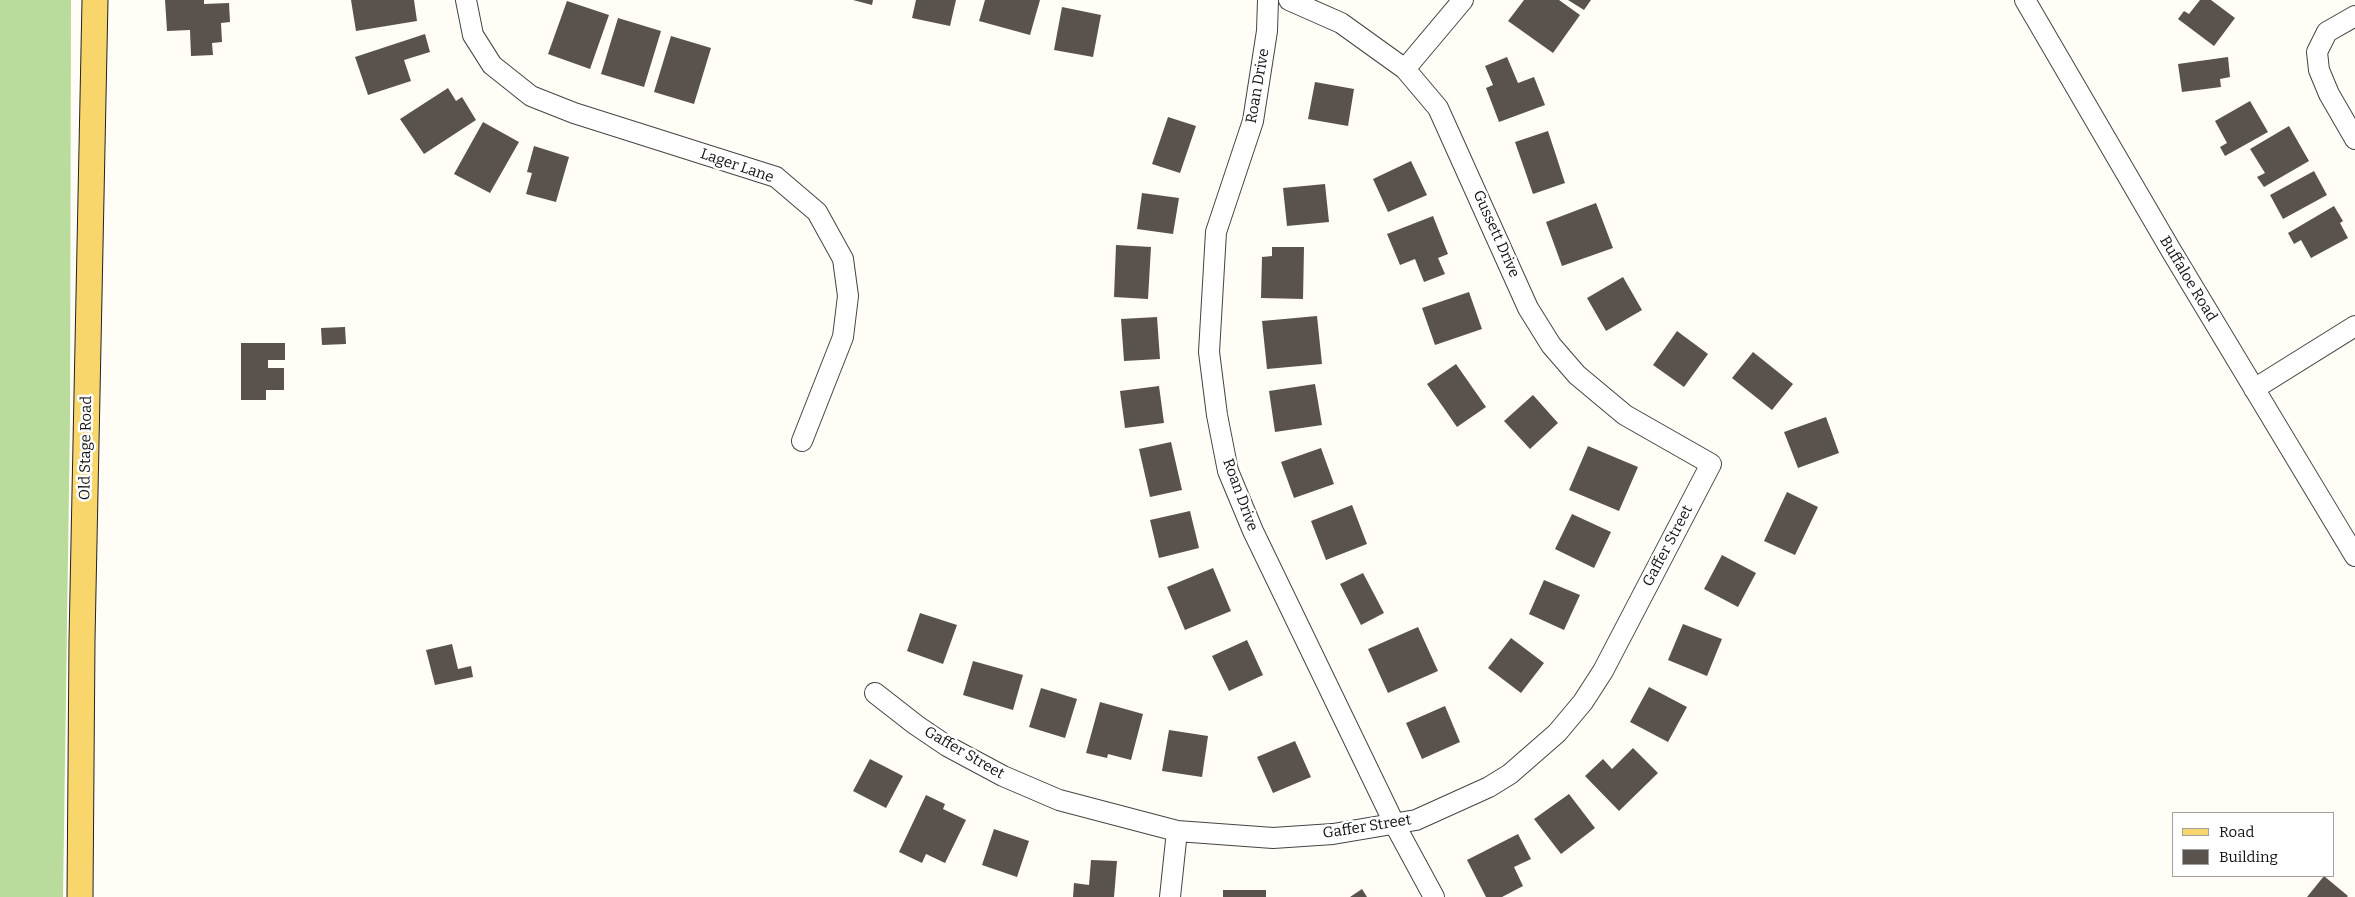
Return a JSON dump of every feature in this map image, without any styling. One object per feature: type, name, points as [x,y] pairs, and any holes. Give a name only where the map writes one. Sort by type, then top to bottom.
[{"type":"main road","name":"Old Stage Road","points":[[80,897],[82,640],[95,0]]},
{"type":"street","name":"Lager Lane","points":[[466,0],[473,35],[492,65],[531,96],[574,113],[776,177],[817,212],[844,259],[848,296],[843,337],[802,441]]},
{"type":"street","name":"Roan Drive","points":[[1268,0],[1267,31],[1253,120],[1216,232],[1209,352],[1217,415],[1228,471],[1253,531],[1395,825],[1434,897]]},
{"type":"street","name":"Gussett Drive","points":[[1289,0],[1341,23],[1405,69],[1438,108],[1528,308],[1551,345],[1577,375],[1625,415],[1711,464]]},
{"type":"street","points":[[1405,69],[1463,0]]},
{"type":"street","name":"Buffaloe Road","points":[[2025,0],[2172,252],[2355,556]]},
{"type":"street","points":[[2355,16],[2326,32],[2317,52],[2319,70],[2329,94],[2355,139]]},
{"type":"street","points":[[2254,390],[2355,326]]},
{"type":"street","name":"Gaffer Street","points":[[875,693],[947,746],[1003,776],[1059,800],[1177,831],[1273,838],[1333,834],[1416,820],[1489,787],[1510,774],[1557,733],[1583,702],[1604,670],[1711,464]]},
{"type":"street","points":[[1170,897],[1177,831]]},
{"type":"green space","points":[[0,0],[71,0],[70,421],[63,897],[0,897]]},
{"type":"building","points":[[165,0],[204,0],[204,4],[229,3],[230,22],[221,23],[222,42],[212,43],[213,55],[191,56],[190,30],[167,31]]},
{"type":"building","points":[[351,0],[414,0],[417,21],[356,31]]},
{"type":"building","points":[[853,0],[873,0],[872,5]]},
{"type":"building","points":[[916,0],[956,0],[950,26],[912,18]]},
{"type":"building","points":[[985,0],[1040,0],[1030,35],[979,21]]},
{"type":"building","points":[[1524,0],[1559,0],[1580,15],[1553,53],[1508,21]]},
{"type":"building","points":[[1568,0],[1591,0],[1584,10]]},
{"type":"building","points":[[2200,0],[2211,0],[2235,18],[2214,46],[2178,19],[2184,11],[2189,14]]},
{"type":"building","points":[[567,1],[609,15],[590,69],[548,54]]},
{"type":"building","points":[[1062,7],[1101,15],[1093,57],[1054,50]]},
{"type":"building","points":[[618,18],[661,31],[644,87],[601,74]]},
{"type":"building","points":[[425,34],[430,52],[404,60],[411,81],[368,95],[355,57]]},
{"type":"building","points":[[671,36],[711,48],[694,104],[654,92]]},
{"type":"building","points":[[1507,57],[1518,83],[1534,77],[1545,105],[1499,122],[1486,88],[1493,85],[1485,66]]},
{"type":"building","points":[[2228,57],[2230,77],[2220,79],[2221,87],[2182,92],[2178,64]]},
{"type":"building","points":[[1315,82],[1354,89],[1348,126],[1308,119]]},
{"type":"building","points":[[448,88],[456,101],[462,97],[476,120],[424,154],[400,119]]},
{"type":"building","points":[[2250,101],[2268,132],[2225,156],[2220,147],[2227,143],[2215,121]]},
{"type":"building","points":[[1168,117],[1196,126],[1180,173],[1152,164]]},
{"type":"building","points":[[483,122],[519,142],[490,193],[454,174]]},
{"type":"building","points":[[2289,126],[2309,161],[2264,187],[2257,177],[2265,173],[2250,149]]},
{"type":"building","points":[[1548,131],[1565,183],[1533,194],[1515,142]]},
{"type":"building","points":[[534,146],[569,157],[556,202],[526,194],[532,173],[527,172]]},
{"type":"building","points":[[1411,161],[1427,195],[1388,212],[1373,179]]},
{"type":"building","points":[[2314,171],[2327,195],[2283,219],[2270,195]]},
{"type":"building","points":[[1325,184],[1329,222],[1287,226],[1283,188]]},
{"type":"building","points":[[1142,193],[1179,198],[1173,234],[1137,229]]},
{"type":"building","points":[[1596,203],[1613,248],[1562,266],[1546,222]]},
{"type":"building","points":[[2334,206],[2343,221],[2340,223],[2348,238],[2311,258],[2301,240],[2294,244],[2288,233]]},
{"type":"building","points":[[1433,216],[1448,254],[1438,258],[1445,274],[1424,282],[1415,259],[1400,265],[1387,234]]},
{"type":"building","points":[[1116,245],[1151,247],[1148,299],[1114,297]]},
{"type":"building","points":[[1272,247],[1304,247],[1303,299],[1261,298],[1262,257],[1272,256]]},
{"type":"building","points":[[1623,277],[1642,310],[1606,331],[1587,298]]},
{"type":"building","points":[[1469,292],[1482,329],[1435,345],[1422,308]]},
{"type":"building","points":[[1317,316],[1322,364],[1267,369],[1262,321]]},
{"type":"building","points":[[1157,317],[1160,359],[1124,361],[1121,319]]},
{"type":"building","points":[[345,327],[346,344],[322,345],[321,328]]},
{"type":"building","points":[[1677,331],[1708,354],[1684,387],[1653,365]]},
{"type":"building","points":[[241,343],[285,343],[285,360],[268,360],[268,368],[284,368],[284,390],[266,390],[266,400],[241,400]]},
{"type":"building","points":[[1753,352],[1793,384],[1772,410],[1732,378]]},
{"type":"building","points":[[1456,364],[1486,407],[1457,427],[1427,384]]},
{"type":"building","points":[[1315,384],[1322,425],[1275,432],[1269,391]]},
{"type":"building","points":[[1159,386],[1164,423],[1125,428],[1120,391]]},
{"type":"building","points":[[1533,395],[1558,423],[1530,449],[1504,421]]},
{"type":"building","points":[[1826,417],[1839,453],[1798,468],[1784,432]]},
{"type":"building","points":[[1171,442],[1182,490],[1150,497],[1139,449]]},
{"type":"building","points":[[1588,446],[1638,467],[1619,511],[1569,490]]},
{"type":"building","points":[[1321,448],[1334,484],[1294,498],[1281,462]]},
{"type":"building","points":[[1787,492],[1818,507],[1795,555],[1764,541]]},
{"type":"building","points":[[1352,505],[1367,544],[1326,560],[1311,521]]},
{"type":"building","points":[[1190,511],[1199,548],[1159,558],[1150,520]]},
{"type":"building","points":[[1572,514],[1611,532],[1594,568],[1555,549]]},
{"type":"building","points":[[1722,555],[1756,573],[1738,607],[1704,589]]},
{"type":"building","points":[[1213,568],[1231,611],[1185,630],[1167,587]]},
{"type":"building","points":[[1363,573],[1384,613],[1361,625],[1340,584]]},
{"type":"building","points":[[1544,580],[1580,595],[1564,630],[1529,614]]},
{"type":"building","points":[[920,613],[957,625],[943,664],[907,651]]},
{"type":"building","points":[[1683,624],[1722,639],[1707,676],[1668,660]]},
{"type":"building","points":[[1418,627],[1438,671],[1388,693],[1368,649]]},
{"type":"building","points":[[1511,638],[1544,663],[1521,693],[1488,668]]},
{"type":"building","points":[[1247,640],[1263,675],[1229,691],[1212,656]]},
{"type":"building","points":[[452,644],[458,669],[471,666],[473,677],[435,685],[426,650]]},
{"type":"building","points":[[973,661],[1023,675],[1013,710],[963,695]]},
{"type":"building","points":[[1649,687],[1687,707],[1668,742],[1630,722]]},
{"type":"building","points":[[1041,688],[1077,699],[1065,738],[1029,727]]},
{"type":"building","points":[[1100,702],[1143,714],[1131,760],[1108,754],[1107,758],[1086,753]]},
{"type":"building","points":[[1445,706],[1460,742],[1422,759],[1406,723]]},
{"type":"building","points":[[1169,730],[1208,736],[1202,777],[1162,771]]},
{"type":"building","points":[[1295,741],[1311,777],[1273,793],[1257,757]]},
{"type":"building","points":[[1633,748],[1658,773],[1619,811],[1585,776],[1603,759],[1612,769]]},
{"type":"building","points":[[870,759],[903,776],[886,808],[853,791]]},
{"type":"building","points":[[1569,794],[1595,828],[1561,854],[1534,819]]},
{"type":"building","points":[[926,795],[945,804],[943,809],[966,820],[945,863],[926,854],[922,863],[899,852]]},
{"type":"building","points":[[994,829],[1029,841],[1017,877],[982,865]]},
{"type":"building","points":[[1518,834],[1531,859],[1514,867],[1523,886],[1502,897],[1486,897],[1467,860]]},
{"type":"building","points":[[1091,860],[1117,861],[1114,897],[1073,897],[1074,883],[1089,885]]},
{"type":"building","points":[[2323,877],[2348,896],[2347,897],[2307,897]]},
{"type":"building","points":[[1362,889],[1367,897],[1350,897]]},
{"type":"building","points":[[1223,890],[1266,890],[1266,897],[1223,897]]}]
